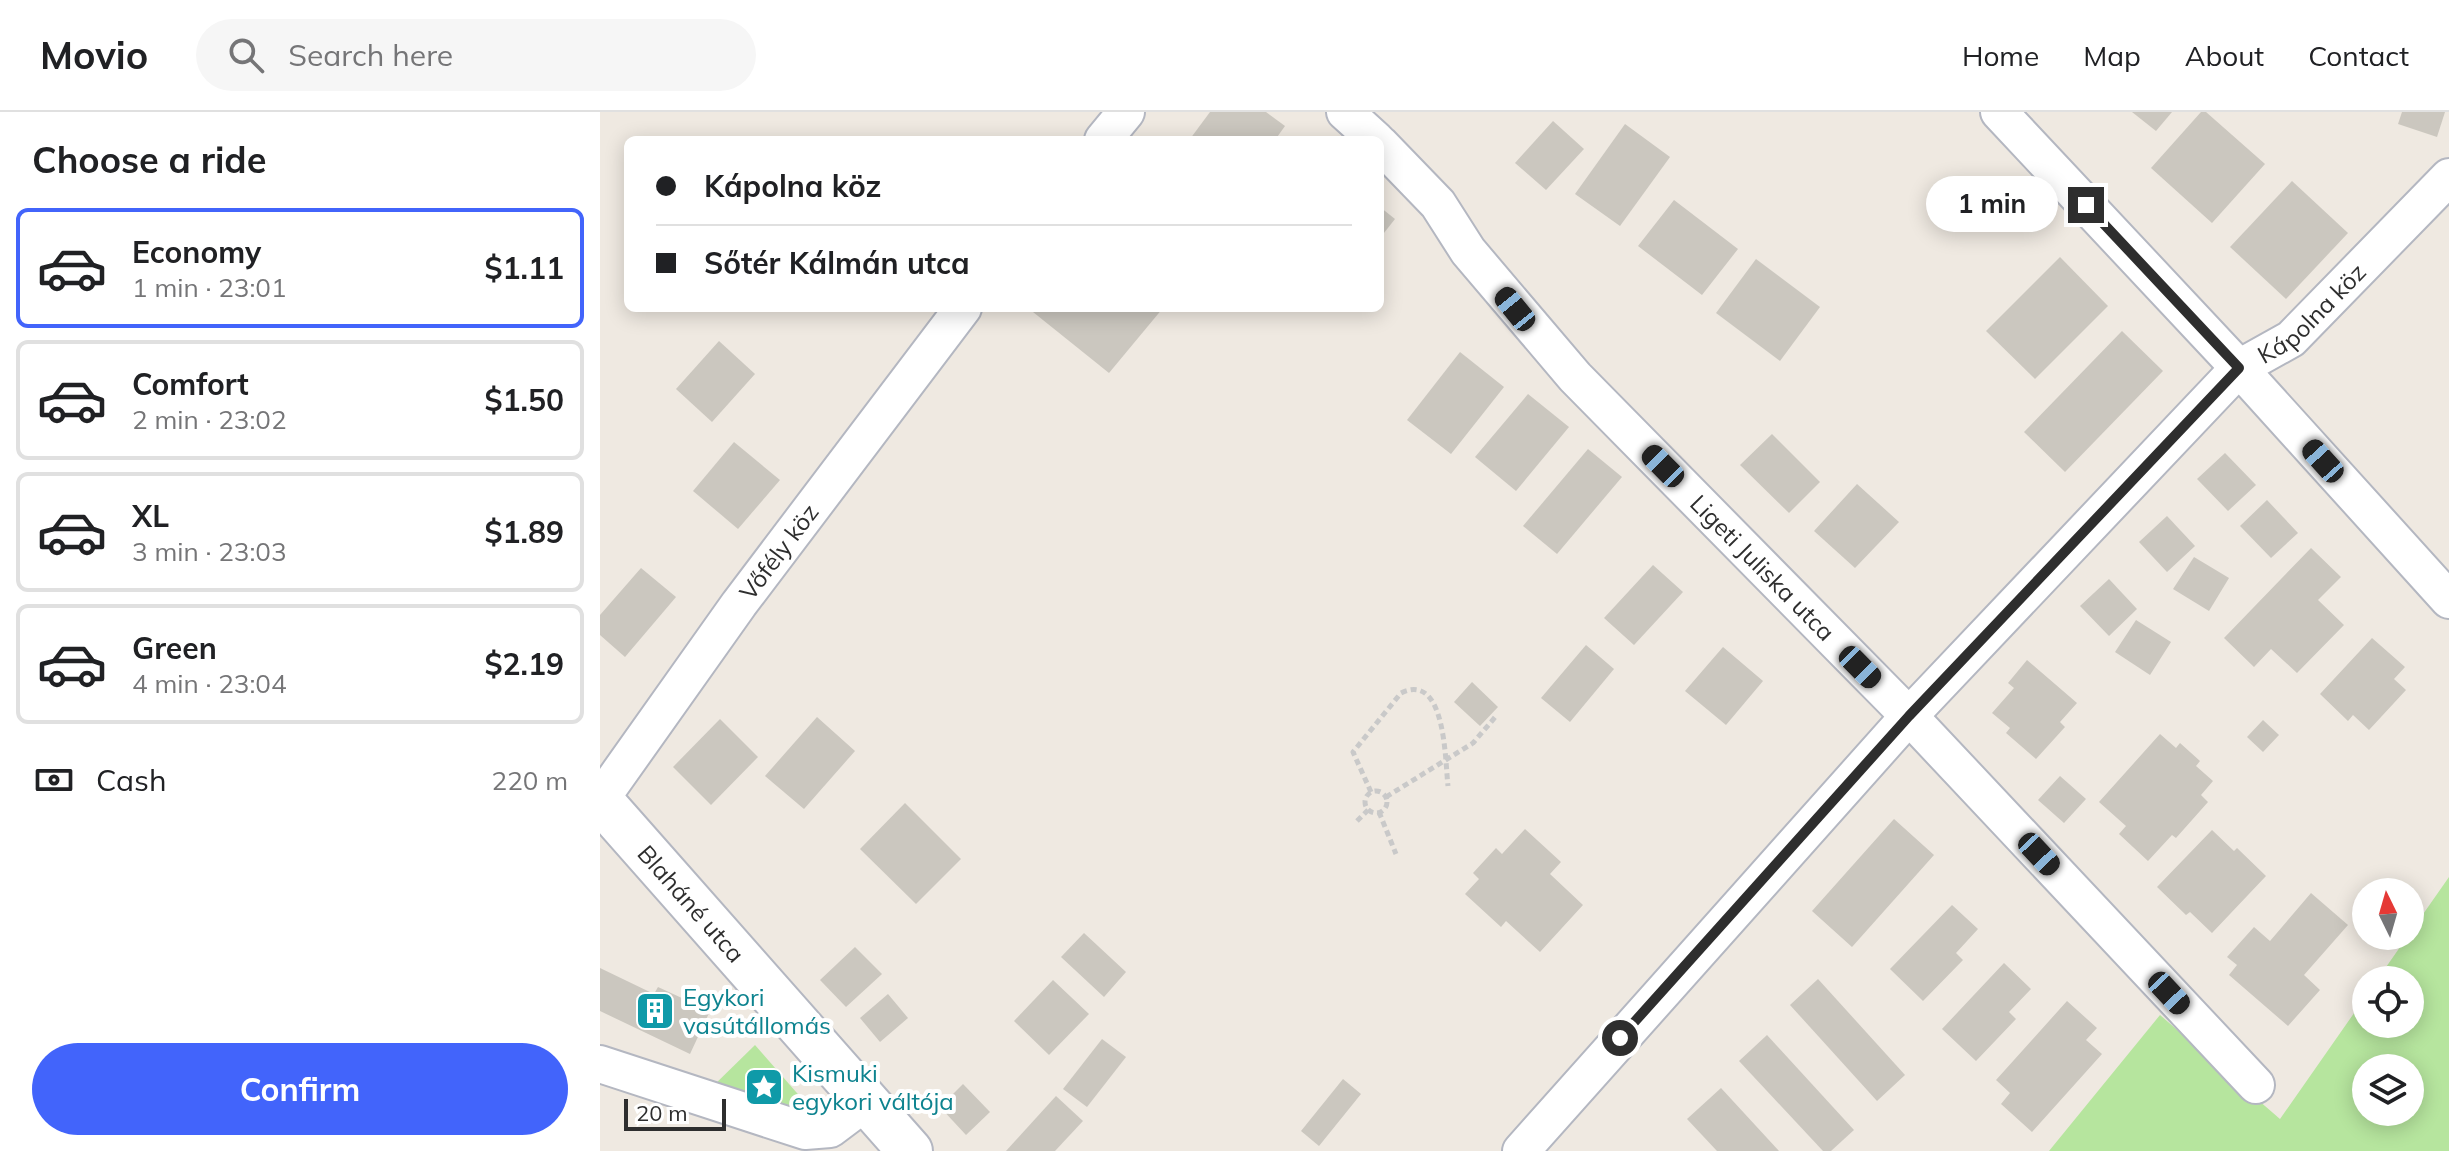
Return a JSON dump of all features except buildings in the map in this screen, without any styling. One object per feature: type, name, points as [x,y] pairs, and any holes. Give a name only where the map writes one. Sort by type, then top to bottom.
[{"type":"street","points":[[1106,136],[1126,112]]},
{"type":"street","name":"Ligeti Juliska utca","points":[[1345,112],[1371,136]]},
{"type":"street","points":[[1999,112],[2239,368],[2449,600]]},
{"type":"street","name":"Ligeti Juliska utca","points":[[1384,148],[1438,204],[1468,251],[1575,377],[1909,716],[2256,1085]]},
{"type":"street","name":"Kápolna köz","points":[[1521,1151],[1909,716],[2239,368],[2291,339],[2449,177]]},
{"type":"street","name":"Vőfély köz","points":[[600,800],[739,604],[960,312]]},
{"type":"street","name":"Blaháné utca","points":[[600,800],[910,1151]]},
{"type":"street","points":[[600,1064],[805,1131],[830,1129],[866,1102]]},
{"type":"path","points":[[1371,792],[1353,752],[1403,691],[1425,693],[1435,703],[1448,786]]},
{"type":"path","points":[[1386,797],[1473,743],[1497,715]]},
{"type":"path","points":[[1368,810],[1365,799],[1371,792],[1381,792],[1386,797],[1387,805],[1379,812]]},
{"type":"path","points":[[1368,810],[1379,812]]},
{"type":"path","points":[[1357,821],[1368,810]]},
{"type":"path","points":[[1379,812],[1396,854]]},
{"type":"green space","points":[[2449,877],[2449,1151],[2049,1151],[2160,1015],[2280,1119],[2352,1016],[2352,1038],[2424,1038],[2424,966],[2387,966],[2398,950],[2424,950],[2424,913]]},
{"type":"green space","points":[[755,1045],[817,1116],[708,1091]]},
{"type":"place","name":"Egykori vasútállomás","points":[[655,1011]]},
{"type":"place","name":"Kismuki egykori váltója","points":[[764,1087]]},
{"type":"route","points":[[1620,1038],[1909,716],[2239,368],[2086,205]]}]
